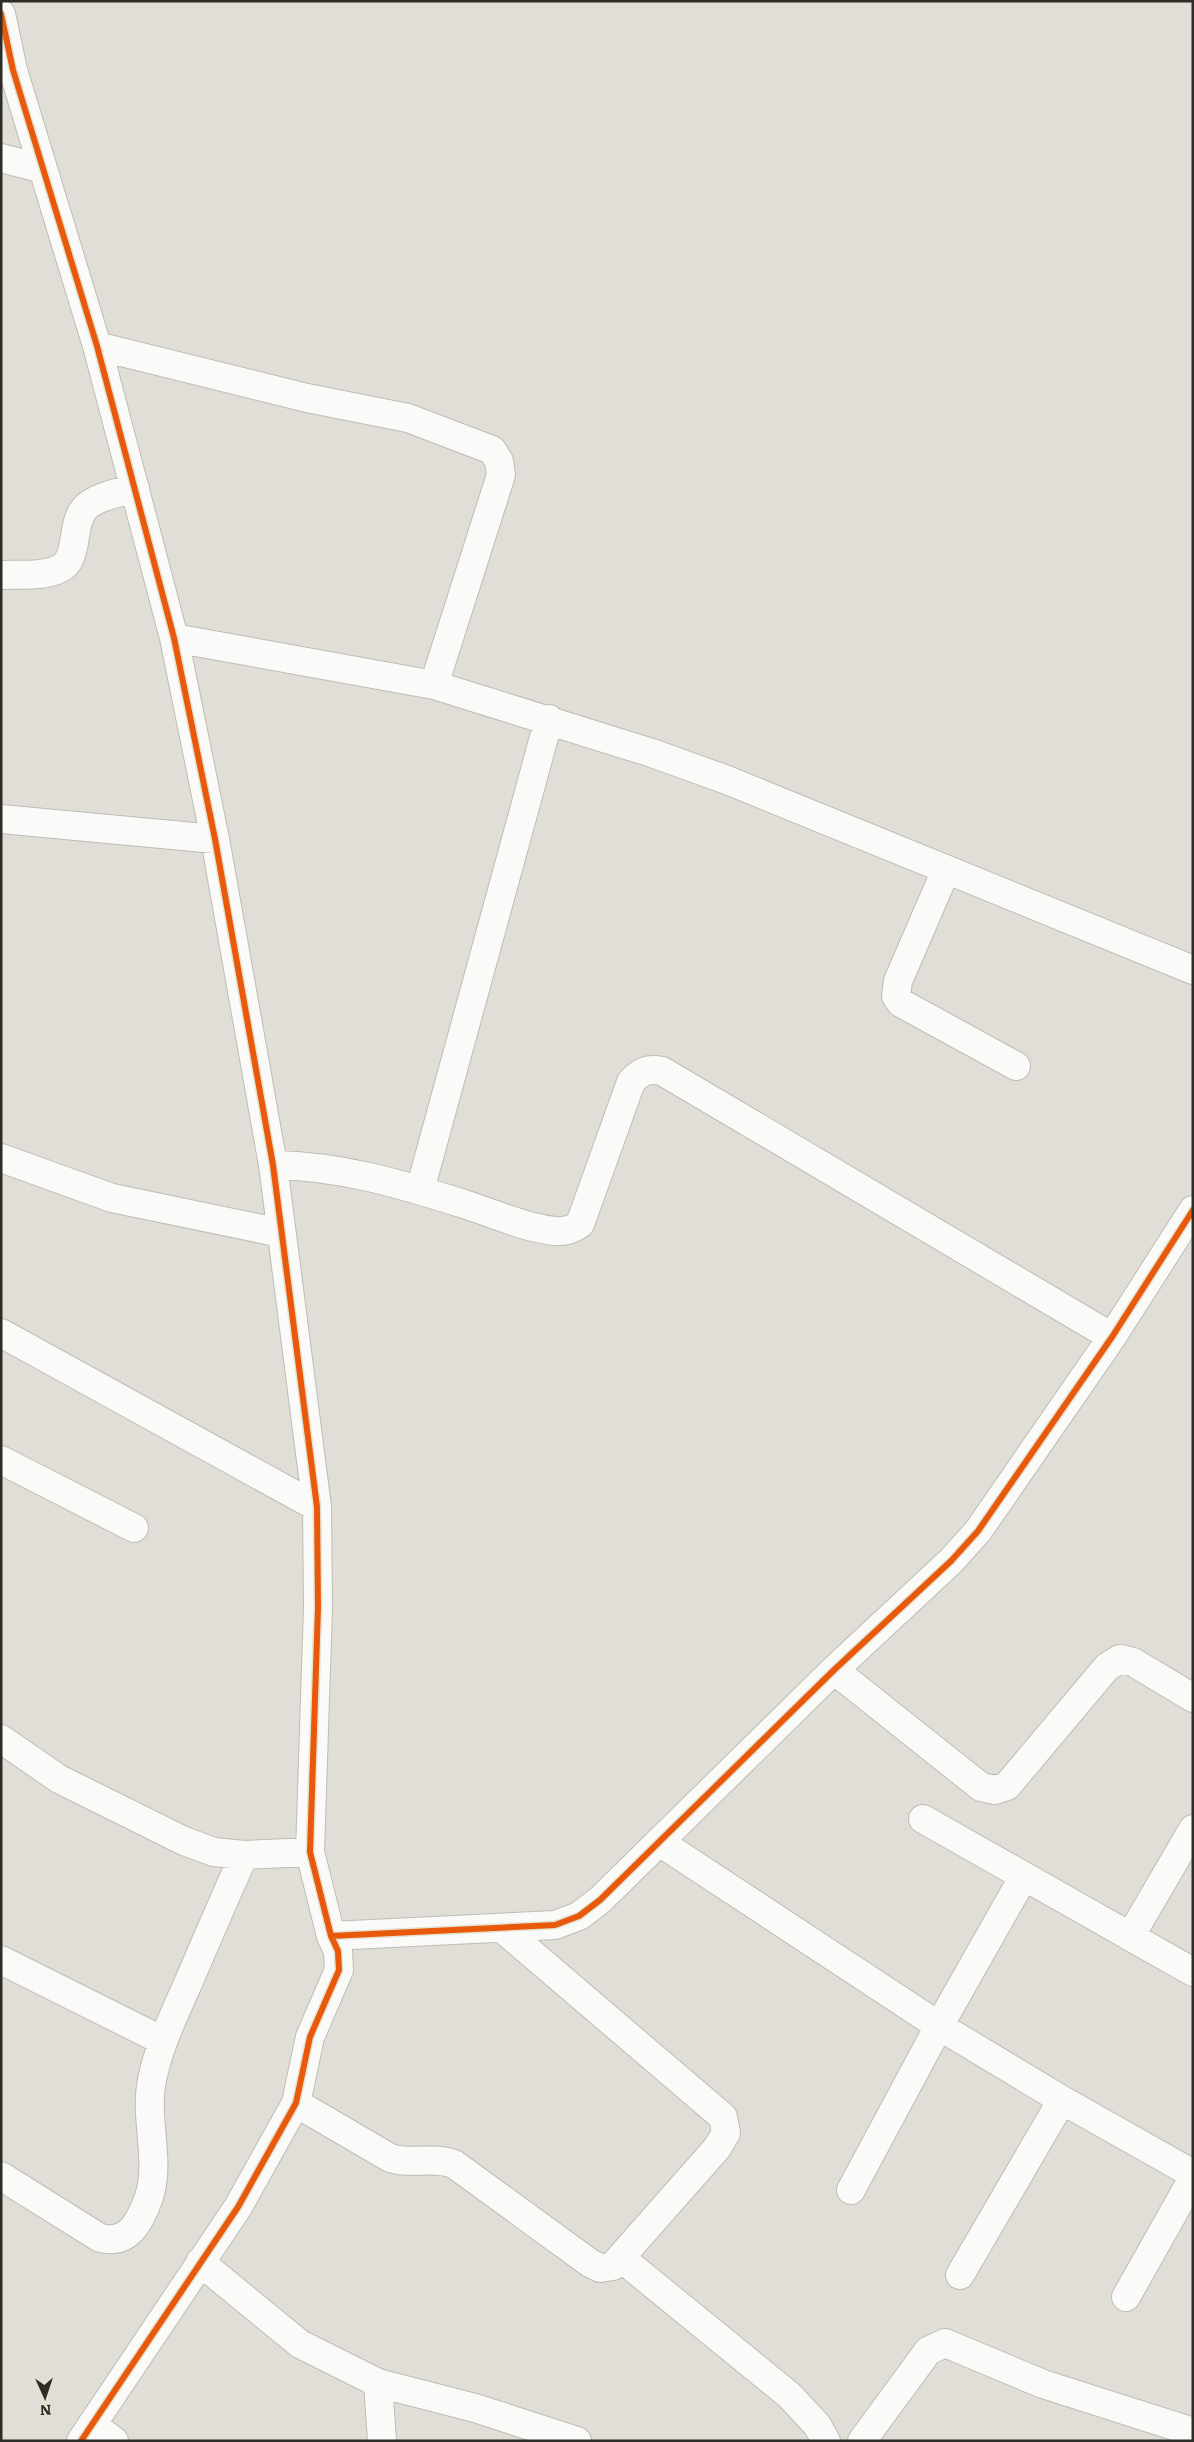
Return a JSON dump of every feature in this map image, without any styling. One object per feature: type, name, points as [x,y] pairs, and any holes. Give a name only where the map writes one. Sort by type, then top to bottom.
[{"type":"street","points":[[1,14],[13,70],[97,346],[174,638],[215,839],[272,1165],[316,1507],[318,1608],[310,1852],[331,1936],[338,1951],[338,1970],[310,2037],[296,2103],[238,2207],[86,2432],[114,2441]]},
{"type":"street","points":[[1,158],[43,169]]},
{"type":"street","points":[[97,346],[307,398],[408,418],[492,450],[500,461],[501,475],[434,685]]},
{"type":"street","points":[[1,575],[49,572],[67,564],[71,555],[78,521],[85,508],[97,500],[135,488]]},
{"type":"street","points":[[174,638],[434,685],[652,753],[727,780],[1193,970]]},
{"type":"street","points":[[420,1190],[548,720]]},
{"type":"street","points":[[1,819],[215,839]]},
{"type":"street","points":[[946,870],[898,981],[896,996],[901,1003],[1016,1066]]},
{"type":"street","points":[[272,1165],[336,1169],[420,1190],[536,1227],[556,1231],[570,1230],[580,1224],[631,1082],[642,1071],[652,1069],[662,1071],[1112,1337]]},
{"type":"street","points":[[1,1158],[112,1198],[281,1233]]},
{"type":"street","points":[[331,1936],[554,1925],[579,1916],[600,1900],[661,1843],[834,1670],[951,1561],[978,1531],[1112,1337],[1193,1210]]},
{"type":"street","points":[[1,1333],[316,1507]]},
{"type":"street","points":[[1,1460],[134,1528]]},
{"type":"street","points":[[834,1670],[980,1787],[995,1790],[1006,1786],[1107,1667],[1120,1659],[1133,1662],[1193,1698]]},
{"type":"street","points":[[1,1739],[59,1779],[184,1842],[214,1852],[244,1855],[310,1852]]},
{"type":"street","points":[[923,1819],[1193,1972]]},
{"type":"street","points":[[1130,1938],[1193,1829]]},
{"type":"street","points":[[661,1843],[939,2026],[1062,2100],[1193,2174]]},
{"type":"street","points":[[1,2176],[100,2238],[112,2241],[125,2236],[135,2226],[142,2212],[152,2180],[149,2097],[163,2041],[244,1855]]},
{"type":"street","points":[[850,2190],[939,2026],[1024,1876]]},
{"type":"street","points":[[296,2103],[390,2158],[402,2162],[444,2160],[454,2164],[590,2263],[600,2268],[613,2266],[717,2148],[726,2133],[723,2117],[503,1929]]},
{"type":"street","points":[[1,1960],[163,2041]]},
{"type":"street","points":[[960,2275],[1062,2100]]},
{"type":"street","points":[[1126,2297],[1193,2178]]},
{"type":"street","points":[[621,2258],[788,2395],[817,2425],[826,2441]]},
{"type":"street","points":[[200,2262],[300,2344],[378,2383],[475,2408],[577,2441]]},
{"type":"street","points":[[862,2441],[928,2351],[945,2343],[1043,2384],[1193,2432]]},
{"type":"street","points":[[378,2383],[382,2441]]},
{"type":"cycle path","points":[[1,14],[13,70],[97,346],[174,638],[215,839],[273,1165],[317,1507],[318,1607],[310,1852],[331,1936],[338,1951],[339,1970],[310,2037],[296,2103],[238,2207],[81,2441]]},
{"type":"cycle path","points":[[331,1936],[555,1925],[579,1916],[600,1900],[834,1670],[951,1561],[978,1531],[1112,1337],[1193,1210]]}]
